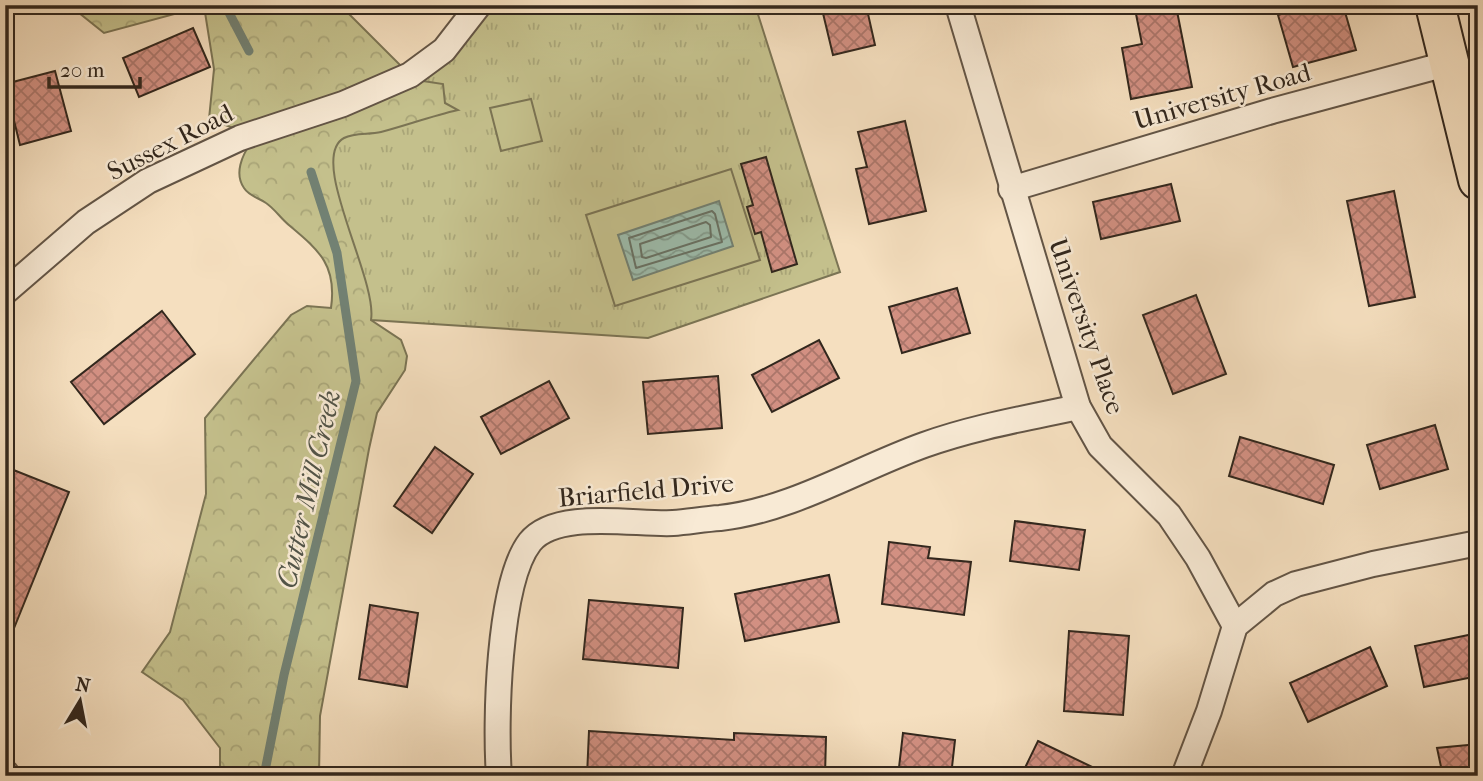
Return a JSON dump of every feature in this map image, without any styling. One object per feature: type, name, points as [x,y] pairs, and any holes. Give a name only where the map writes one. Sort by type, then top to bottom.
[{"type":"main road","points":[[1435,5],[1478,180]]},
{"type":"street","name":"Sussex Road","points":[[5,292],[86,222],[148,181],[240,138],[343,104],[410,75],[444,50],[479,5]]},
{"type":"street","name":"University Place","points":[[958,5],[1078,407],[1100,446],[1169,515],[1198,558],[1235,626]]},
{"type":"street","name":"University Road","points":[[1011,189],[1200,132],[1450,63]]},
{"type":"street","name":"Briarfield Drive","points":[[499,776],[498,700],[509,600],[523,554],[538,534],[551,527],[570,523],[673,523],[730,516],[808,495],[924,445],[984,427],[1078,407]]},
{"type":"street","points":[[1184,776],[1209,711],[1235,626],[1274,594],[1296,584],[1478,543]]},
{"type":"green space","points":[[46,5],[340,5],[410,75],[423,81],[443,84],[445,103],[458,110],[381,132],[348,136],[335,150],[334,169],[338,194],[365,277],[371,320],[401,340],[407,356],[405,370],[377,413],[369,449],[320,716],[319,776],[220,776],[220,748],[183,700],[142,672],[170,632],[206,494],[205,418],[291,315],[307,306],[331,308],[329,270],[310,243],[269,205],[244,188],[239,171],[251,143],[239,130],[209,119],[214,69],[204,6],[104,33],[79,13]]},
{"type":"green space","points":[[479,5],[755,5],[840,272],[648,338],[371,320],[303,117],[410,75]]},
{"type":"green space","points":[[531,99],[542,141],[501,151],[490,108]]},
{"type":"green space","points":[[731,169],[760,260],[615,306],[586,215]]},
{"type":"water","points":[[719,201],[733,246],[633,280],[618,235]]},
{"type":"building","points":[[821,5],[866,5],[875,45],[833,55]]},
{"type":"building","points":[[1311,5],[1343,5],[1356,50],[1293,67],[1278,15]]},
{"type":"building","points":[[1176,6],[1192,87],[1131,99],[1122,48],[1142,44],[1136,14]]},
{"type":"building","points":[[193,28],[210,67],[139,97],[123,58]]},
{"type":"building","points":[[55,71],[71,131],[20,145],[5,84]]},
{"type":"building","points":[[905,121],[926,211],[869,224],[856,169],[867,167],[858,132]]},
{"type":"building","points":[[766,157],[797,264],[772,272],[761,232],[755,234],[747,207],[753,205],[741,164]]},
{"type":"building","points":[[1171,184],[1180,221],[1101,239],[1093,202]]},
{"type":"building","points":[[1394,191],[1415,297],[1369,306],[1347,201]]},
{"type":"building","points":[[957,288],[970,333],[902,353],[889,307]]},
{"type":"building","points":[[1196,295],[1226,374],[1173,394],[1143,315]]},
{"type":"building","points":[[162,311],[195,354],[104,424],[71,382]]},
{"type":"building","points":[[819,340],[839,378],[772,412],[752,375]]},
{"type":"building","points":[[718,376],[722,428],[648,434],[643,382]]},
{"type":"building","points":[[549,381],[569,418],[501,454],[481,417]]},
{"type":"building","points":[[1435,425],[1448,469],[1380,489],[1367,445]]},
{"type":"building","points":[[1240,437],[1334,465],[1323,504],[1229,476]]},
{"type":"building","points":[[435,447],[473,474],[432,533],[394,506]]},
{"type":"building","points":[[11,469],[69,492],[6,648],[5,484]]},
{"type":"building","points":[[1015,521],[1085,530],[1079,570],[1010,561]]},
{"type":"building","points":[[889,542],[930,547],[928,558],[971,562],[964,615],[882,604]]},
{"type":"building","points":[[829,575],[839,622],[745,641],[735,594]]},
{"type":"building","points":[[589,600],[683,608],[678,668],[583,659]]},
{"type":"building","points":[[370,605],[418,613],[407,687],[359,679]]},
{"type":"building","points":[[1069,631],[1129,636],[1123,715],[1064,711]]},
{"type":"building","points":[[1478,633],[1478,676],[1424,687],[1415,646]]},
{"type":"building","points":[[1370,647],[1387,686],[1308,722],[1290,683]]},
{"type":"building","points":[[589,731],[734,740],[734,733],[826,737],[825,776],[587,776]]},
{"type":"building","points":[[903,733],[955,740],[951,776],[898,776]]},
{"type":"building","points":[[1038,741],[1111,776],[1021,776]]},
{"type":"building","points":[[1478,744],[1478,776],[1443,776],[1437,748]]},
{"type":"waterway","name":"Cutter Mill Creek","points":[[225,5],[249,51]]},
{"type":"waterway","name":"Cutter Mill Creek","points":[[264,776],[284,675],[356,381],[337,253],[311,172]]}]
